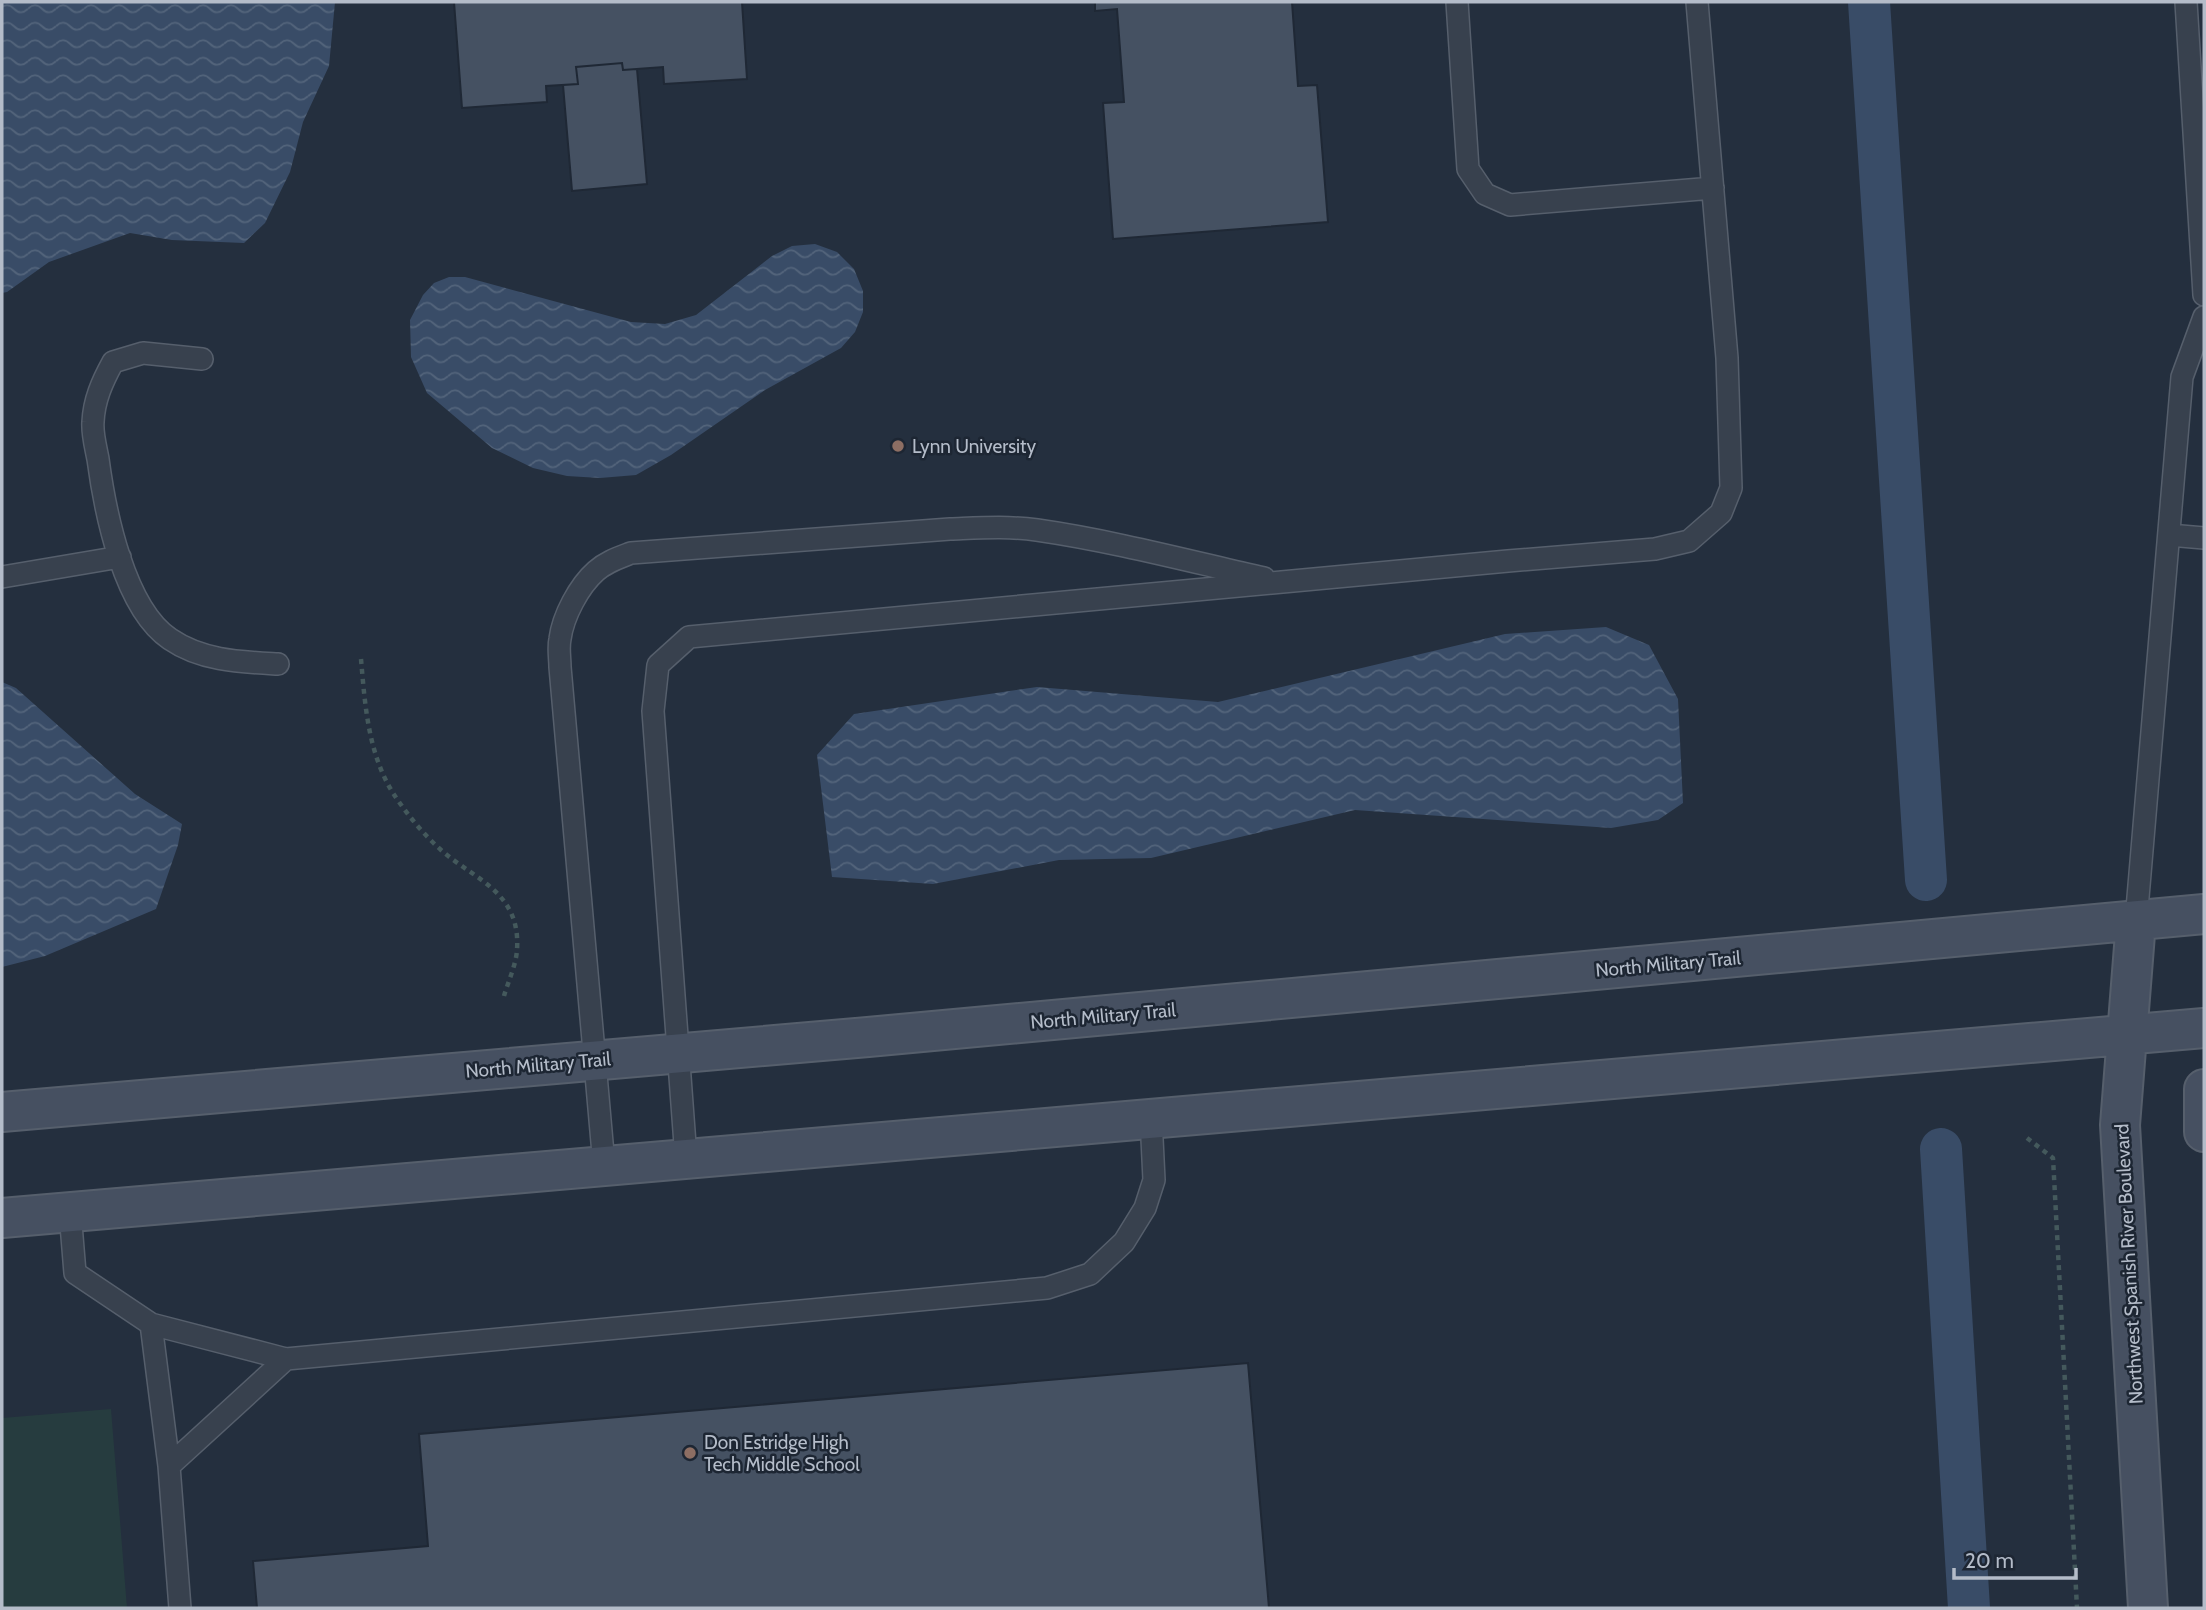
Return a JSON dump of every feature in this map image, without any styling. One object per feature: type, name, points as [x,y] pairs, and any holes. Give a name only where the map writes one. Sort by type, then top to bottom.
[{"type":"main road","name":"North Military Trail","points":[[2,1112],[678,1054],[2204,914]]},
{"type":"main road","name":"Northwest Spanish River Boulevard","points":[[2136,921],[2120,1125],[2148,1608]]},
{"type":"main road","points":[[2,1218],[2204,1028]]},
{"type":"main road","points":[[2204,1089],[2204,1132]]},
{"type":"lane","points":[[1457,2],[1468,169],[1485,194],[1510,205],[1713,188]]},
{"type":"lane","points":[[686,1158],[653,711],[658,665],[689,637],[1655,549],[1689,541],[1721,513],[1731,488],[1727,358],[1697,2]]},
{"type":"lane","points":[[2186,2],[2204,295]]},
{"type":"lane","points":[[2136,921],[2182,377],[2204,317]]},
{"type":"lane","points":[[202,359],[143,353],[113,362],[99,388],[93,424],[101,481],[127,580],[146,615],[169,639],[198,653],[230,661],[278,664]]},
{"type":"lane","points":[[604,1165],[560,667],[560,640],[567,616],[580,590],[595,571],[612,560],[631,553],[937,530],[998,528],[1035,530],[1088,540],[1284,582]]},
{"type":"lane","points":[[2169,535],[2204,538]]},
{"type":"lane","points":[[2,577],[120,557]]},
{"type":"lane","points":[[71,1212],[75,1273],[151,1324],[286,1359],[1047,1289],[1090,1274],[1124,1242],[1145,1208],[1154,1180],[1151,1118]]},
{"type":"lane","points":[[151,1324],[169,1466],[180,1608]]},
{"type":"lane","points":[[169,1466],[286,1359]]},
{"type":"path","points":[[361,659],[365,707],[374,753],[392,792],[414,821],[442,850],[503,898],[514,923],[517,950],[504,996]]},
{"type":"path","points":[[2027,1138],[2053,1158],[2077,1608]]},
{"type":"green space","points":[[111,1409],[127,1608],[2,1608],[2,1418]]},
{"type":"water","points":[[2,2],[335,2],[329,66],[303,122],[290,172],[265,223],[244,243],[172,240],[130,233],[49,262],[2,293]]},
{"type":"water","points":[[815,244],[837,252],[854,269],[863,291],[863,312],[855,332],[841,348],[765,390],[671,455],[636,475],[600,478],[567,476],[533,468],[492,448],[427,393],[411,357],[410,320],[423,295],[434,283],[449,277],[465,277],[631,322],[665,324],[696,315],[772,256],[792,246]]},
{"type":"water","points":[[1606,627],[1649,645],[1678,699],[1683,803],[1658,820],[1611,828],[1355,810],[1151,858],[1059,860],[933,884],[832,877],[817,755],[854,714],[1037,687],[1218,702],[1505,634]]},
{"type":"water","points":[[2,682],[16,688],[135,794],[182,824],[178,845],[156,909],[45,956],[2,967]]},
{"type":"building","points":[[454,2],[742,2],[747,79],[664,84],[663,67],[623,70],[622,63],[576,67],[578,84],[546,86],[547,102],[462,108]]},
{"type":"building","points":[[1095,2],[1292,2],[1298,86],[1317,85],[1328,222],[1113,239],[1103,103],[1124,102],[1117,9],[1095,11]]},
{"type":"building","points":[[622,63],[623,70],[637,69],[647,184],[572,191],[563,85],[578,84],[576,67]]},
{"type":"building","points":[[1248,1363],[1269,1608],[257,1608],[253,1561],[428,1546],[419,1434]]},
{"type":"waterway","points":[[1869,2],[1926,880]]},
{"type":"waterway","points":[[1941,1149],[1969,1608]]},
{"type":"place","name":"Lynn University","points":[[898,446]]},
{"type":"place","name":"Don Estridge High Tech Middle School","points":[[690,1453]]}]
